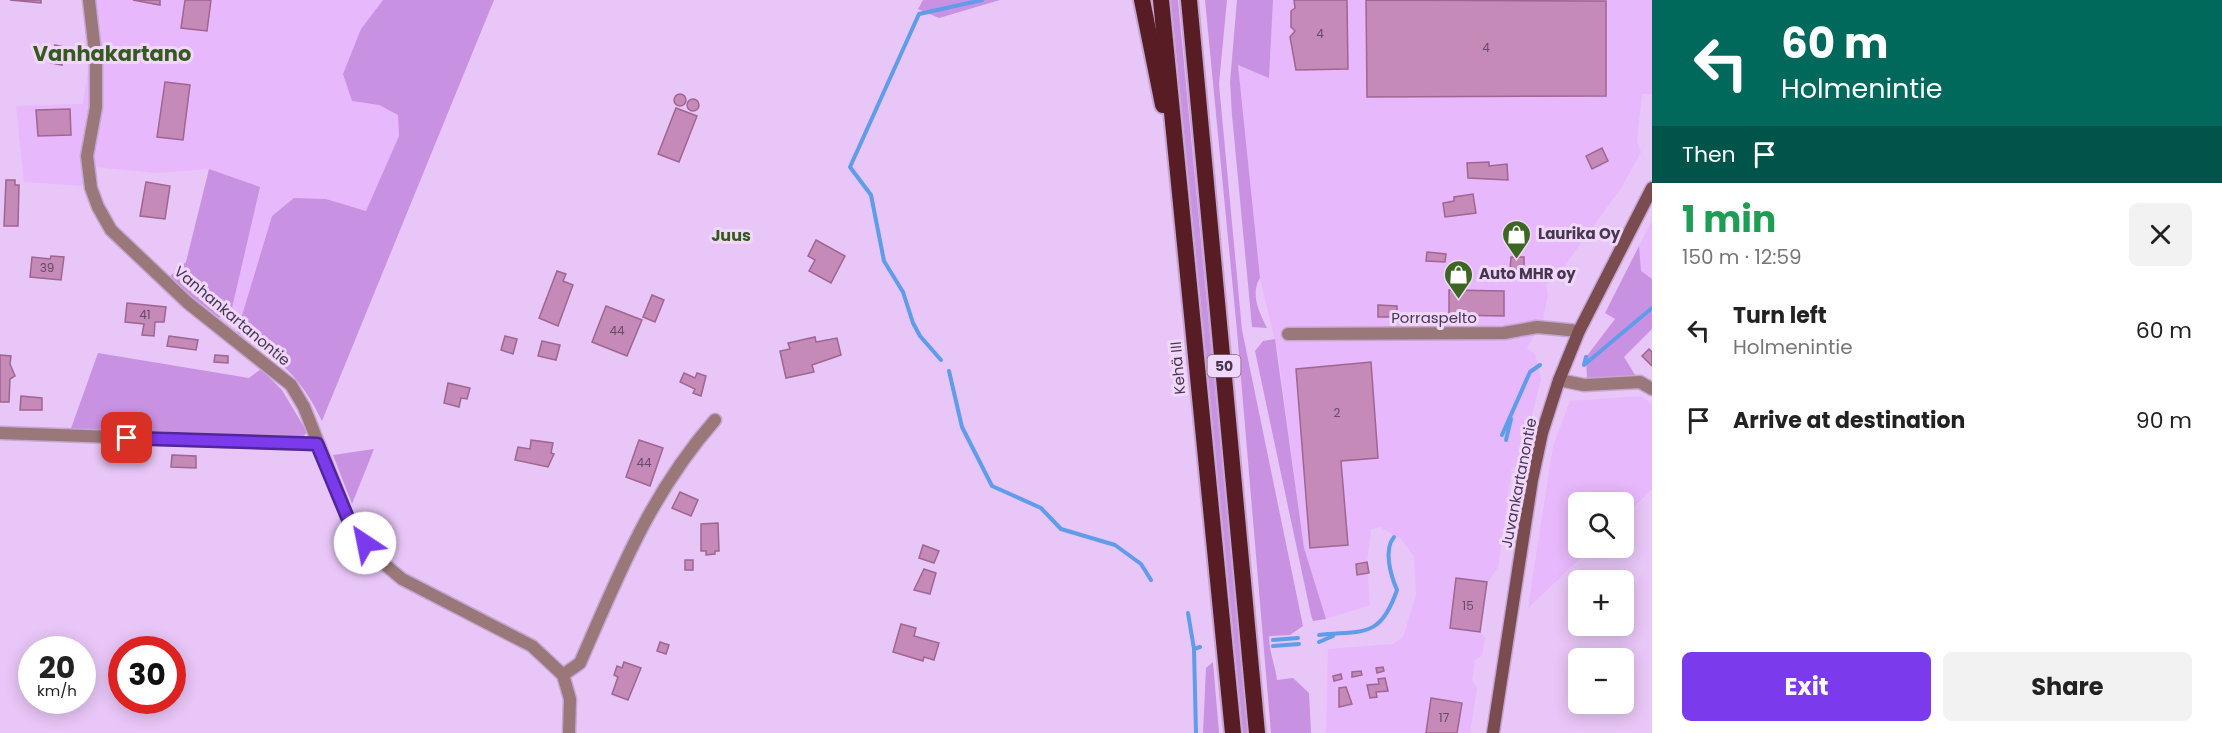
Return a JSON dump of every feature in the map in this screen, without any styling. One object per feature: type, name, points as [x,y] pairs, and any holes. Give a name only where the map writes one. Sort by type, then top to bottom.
[{"type":"highway","points":[[1143,0],[1154,71],[1178,167]]},
{"type":"highway","name":"Kehä III","points":[[1161,0],[1233,733]]},
{"type":"highway","name":"50","points":[[1189,0],[1235,470],[1257,733]]},
{"type":"main road","name":"Juvankartanontie","points":[[1493,733],[1532,480],[1542,433],[1559,380],[1579,331],[1652,188]]},
{"type":"street","name":"Vanhankartanontie","points":[[89,0],[96,61],[96,107],[87,156],[91,188],[98,207],[111,230],[188,303],[291,385],[304,407],[349,521],[383,563],[402,579],[532,646],[563,675]]},
{"type":"street","name":"Porraspelto","points":[[1288,334],[1504,333],[1537,327],[1579,331]]},
{"type":"street","points":[[1559,380],[1584,385],[1640,382],[1652,389]]},
{"type":"street","points":[[568,733],[570,699],[563,675],[580,663],[651,507],[685,454],[715,420]]},
{"type":"street","points":[[0,433],[317,444]]},
{"type":"shaded area","points":[[85,0],[383,0],[361,29],[352,101],[379,105],[398,115],[399,136],[366,211],[326,199],[272,216],[237,332],[219,318],[232,308],[209,169],[156,173],[83,166],[84,186],[24,182],[16,106],[83,104],[90,54]]},
{"type":"shaded area","points":[[383,0],[494,0],[322,421],[305,391],[287,369],[237,332],[272,216],[294,198],[326,199],[366,211],[399,136],[398,115],[379,105],[352,101],[343,74],[361,29]]},
{"type":"shaded area","points":[[923,0],[1000,0],[939,18],[918,9]]},
{"type":"shaded area","points":[[1171,0],[1178,0],[1248,733],[1243,733]]},
{"type":"shaded area","points":[[1205,0],[1227,0],[1219,84],[1242,330],[1303,626],[1290,635],[1269,636],[1270,647],[1277,680],[1293,678],[1309,693],[1311,733],[1271,733],[1237,331]]},
{"type":"shaded area","points":[[1237,0],[1273,0],[1269,78],[1238,65],[1260,278],[1256,297],[1267,328],[1252,327],[1232,115],[1230,82]]},
{"type":"shaded area","points":[[1273,0],[1652,0],[1652,94],[1642,94],[1637,140],[1641,152],[1621,188],[1555,279],[1546,284],[1548,294],[1543,320],[1527,348],[1535,354],[1541,379],[1519,467],[1512,467],[1498,567],[1486,585],[1480,631],[1485,638],[1482,655],[1475,660],[1472,681],[1477,688],[1470,733],[1326,733],[1328,649],[1393,644],[1403,637],[1416,595],[1414,557],[1401,539],[1380,527],[1371,529],[1367,562],[1370,605],[1326,619],[1304,548],[1278,353],[1260,278],[1238,65],[1269,77]]},
{"type":"shaded area","points":[[209,169],[260,187],[232,308],[219,318],[168,278],[186,262]]},
{"type":"shaded area","points":[[1652,221],[1652,279],[1650,279],[1641,271],[1639,246]]},
{"type":"shaded area","points":[[1639,246],[1641,271],[1652,279],[1652,329],[1624,357],[1637,378],[1587,381],[1586,357],[1615,319],[1605,313]]},
{"type":"shaded area","points":[[1275,339],[1304,548],[1326,619],[1313,621],[1311,615],[1255,351],[1263,341]]},
{"type":"shaded area","points":[[98,353],[249,378],[261,369],[282,390],[307,432],[302,438],[69,434]]},
{"type":"shaded area","points":[[1642,396],[1652,405],[1652,489],[1634,506],[1634,492],[1568,492],[1568,558],[1580,558],[1528,608],[1553,446],[1570,401]]},
{"type":"shaded area","points":[[374,449],[352,504],[333,455]]},
{"type":"shaded area","points":[[1213,662],[1219,733],[1203,733],[1206,668]]},
{"type":"building","points":[[10,0],[41,0],[41,3]]},
{"type":"building","points":[[133,0],[160,0],[160,5]]},
{"type":"building","points":[[185,0],[211,0],[207,31],[181,28]]},
{"type":"building","points":[[1294,0],[1347,0],[1348,69],[1296,70],[1290,37],[1295,31],[1291,27],[1291,11],[1295,8]]},
{"type":"building","points":[[1366,0],[1606,1],[1606,96],[1367,97]]},
{"type":"building","points":[[55,45],[72,49],[69,60],[63,58],[62,65],[51,63]]},
{"type":"building","points":[[165,82],[190,85],[183,140],[157,137]]},
{"type":"building","points":[[680,94],[686,100],[680,106],[674,100]]},
{"type":"building","points":[[693,99],[699,105],[693,111],[687,105]]},
{"type":"building","points":[[676,108],[697,116],[679,162],[658,154]]},
{"type":"building","points":[[70,109],[71,135],[38,136],[36,110]]},
{"type":"building","points":[[1602,148],[1608,161],[1592,169],[1586,156]]},
{"type":"building","points":[[1489,162],[1489,166],[1507,164],[1508,180],[1468,178],[1467,163]]},
{"type":"building","points":[[6,180],[15,180],[15,185],[19,185],[18,226],[4,226]]},
{"type":"building","points":[[146,182],[170,186],[165,219],[140,216]]},
{"type":"building","points":[[1473,194],[1476,213],[1445,217],[1443,203],[1454,201],[1454,197]]},
{"type":"building","points":[[816,240],[845,256],[831,283],[809,271],[815,260],[808,256]]},
{"type":"building","points":[[1427,252],[1446,254],[1445,262],[1426,261]]},
{"type":"building","points":[[51,256],[64,257],[61,280],[30,277],[32,257],[50,259]]},
{"type":"building","points":[[1511,257],[1524,257],[1524,270],[1510,270]]},
{"type":"building","points":[[557,271],[566,274],[563,281],[573,285],[558,326],[539,318]]},
{"type":"building","points":[[1449,290],[1504,291],[1504,316],[1449,315]]},
{"type":"building","points":[[652,295],[664,300],[655,322],[643,317]]},
{"type":"building","points":[[127,303],[166,307],[164,322],[155,322],[154,336],[142,335],[144,324],[125,322]]},
{"type":"building","points":[[1378,305],[1397,306],[1397,317],[1378,317]]},
{"type":"building","points":[[606,306],[642,320],[627,356],[592,342]]},
{"type":"building","points":[[169,336],[198,340],[196,350],[167,346]]},
{"type":"building","points":[[505,336],[517,339],[513,354],[501,350]]},
{"type":"building","points":[[815,337],[816,342],[837,338],[841,355],[812,365],[814,372],[786,378],[780,351],[790,349],[788,343]]},
{"type":"building","points":[[542,341],[560,345],[556,360],[538,356]]},
{"type":"building","points":[[1649,349],[1652,352],[1652,366],[1642,356]]},
{"type":"building","points":[[0,355],[11,356],[10,364],[15,376],[10,379],[9,402],[0,402]]},
{"type":"building","points":[[215,355],[228,356],[228,363],[214,362]]},
{"type":"building","points":[[1371,362],[1378,458],[1341,461],[1348,545],[1310,548],[1296,369]]},
{"type":"building","points":[[684,373],[695,378],[697,373],[706,376],[701,396],[693,393],[695,389],[680,382]]},
{"type":"building","points":[[448,383],[470,388],[467,399],[461,398],[459,407],[444,403]]},
{"type":"building","points":[[21,396],[42,398],[42,410],[20,410]]},
{"type":"building","points":[[531,440],[553,443],[551,453],[554,454],[548,467],[515,460],[518,447],[530,449]]},
{"type":"building","points":[[639,440],[663,448],[650,486],[626,477]]},
{"type":"building","points":[[172,455],[196,456],[196,468],[171,467]]},
{"type":"building","points":[[680,492],[698,500],[691,516],[672,508]]},
{"type":"building","points":[[718,523],[719,551],[706,555],[706,551],[701,551],[701,524]]},
{"type":"building","points":[[923,545],[939,551],[934,563],[919,558]]},
{"type":"building","points":[[685,560],[693,560],[693,570],[685,570]]},
{"type":"building","points":[[1367,562],[1369,573],[1357,575],[1356,564]]},
{"type":"building","points":[[924,569],[936,573],[930,594],[914,590]]},
{"type":"building","points":[[1456,578],[1487,582],[1480,632],[1450,628]]},
{"type":"building","points":[[901,624],[916,628],[914,636],[939,643],[934,660],[924,657],[923,661],[893,652]]},
{"type":"building","points":[[660,642],[669,645],[666,654],[657,651]]},
{"type":"building","points":[[624,662],[641,668],[628,700],[612,694],[618,677],[614,675],[617,666],[622,668]]},
{"type":"building","points":[[1383,667],[1384,671],[1377,673],[1376,668]]},
{"type":"building","points":[[1361,671],[1362,675],[1352,677],[1352,672]]},
{"type":"building","points":[[1341,674],[1342,679],[1334,681],[1333,676]]},
{"type":"building","points":[[1385,678],[1388,691],[1376,692],[1377,697],[1370,698],[1367,685],[1379,684],[1378,679]]},
{"type":"building","points":[[1346,687],[1352,704],[1339,707],[1339,688]]},
{"type":"building","points":[[1431,698],[1462,703],[1457,733],[1426,733]]},
{"type":"waterway","points":[[941,360],[920,336],[913,323],[903,292],[884,261],[871,195],[850,167],[919,14],[982,0]]},
{"type":"waterway","points":[[1586,357],[1584,365],[1652,308]]},
{"type":"waterway","points":[[1502,435],[1530,372],[1540,365]]},
{"type":"waterway","points":[[949,371],[962,427],[992,486],[1041,508],[1061,529],[1115,545],[1141,564],[1151,580]]},
{"type":"waterway","points":[[1506,440],[1511,419]]},
{"type":"waterway","points":[[1319,635],[1368,629],[1384,617],[1397,590],[1389,556],[1394,537]]},
{"type":"waterway","points":[[1188,613],[1194,649]]},
{"type":"waterway","points":[[1319,642],[1333,636]]},
{"type":"waterway","points":[[1273,640],[1298,638]]},
{"type":"waterway","points":[[1273,646],[1299,644]]},
{"type":"waterway","points":[[1196,733],[1194,649],[1200,647]]},
{"type":"place","name":"Laurika Oy","points":[[1517,260]]},
{"type":"place","name":"Auto MHR oy","points":[[1458,300]]},
{"type":"district","name":"Vanhakartano","points":[[112,54]]},
{"type":"district","name":"Juus","points":[[731,235]]},
{"type":"route","points":[[127,438],[287,445],[317,444],[349,521],[365,543]]}]
